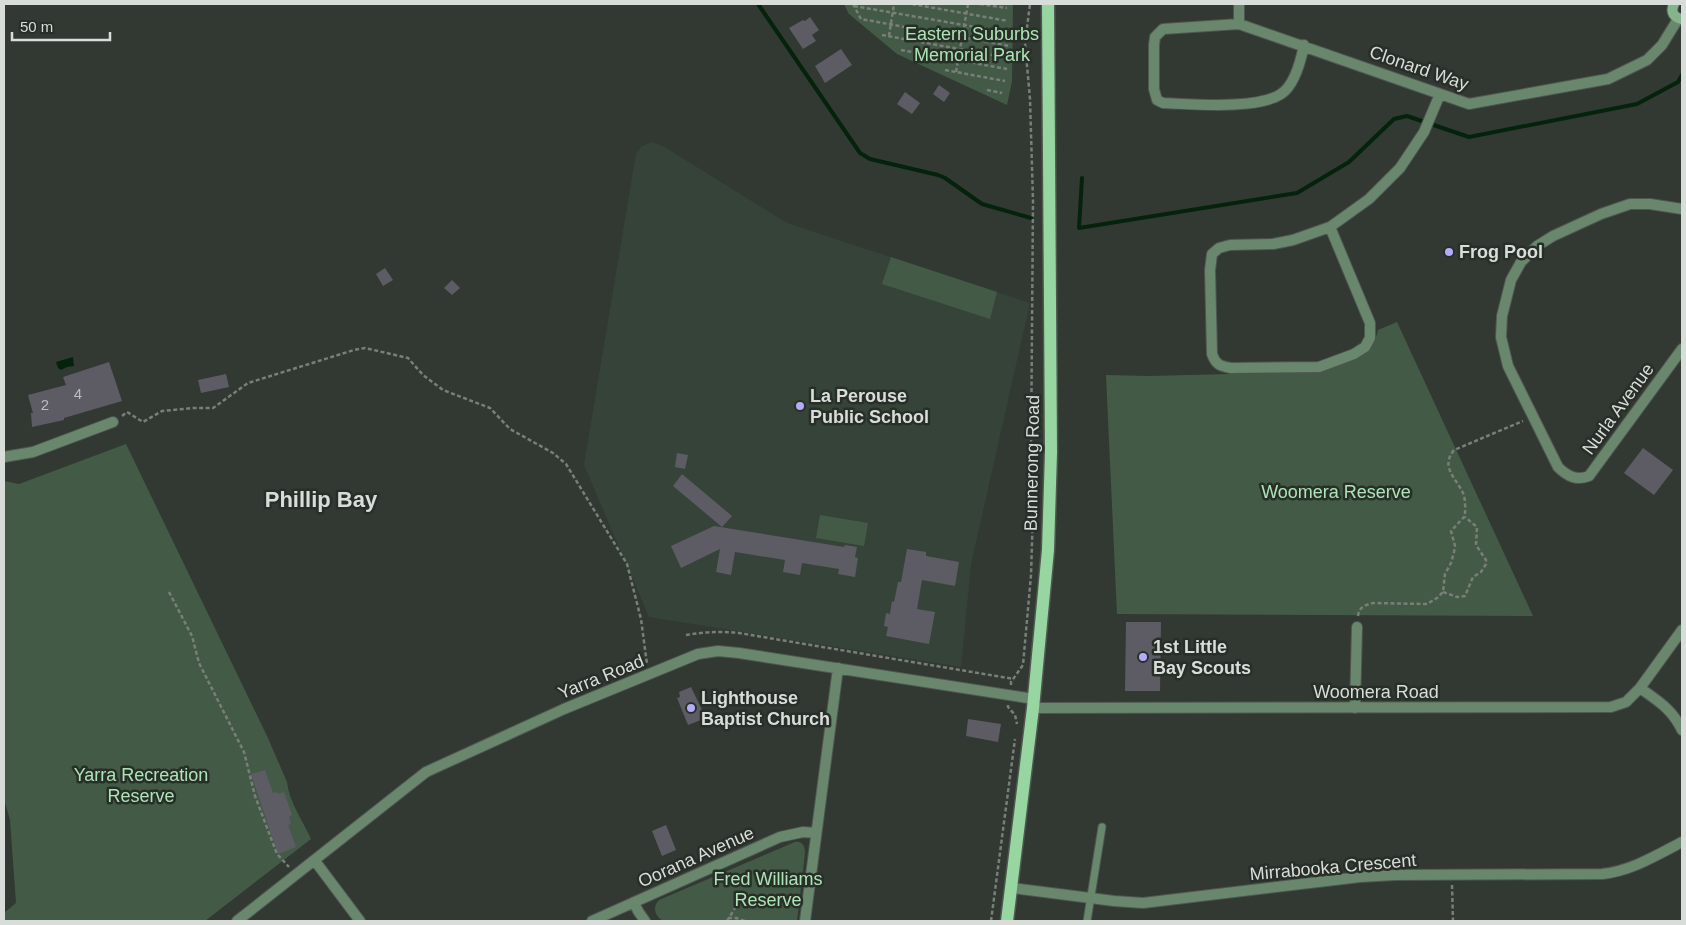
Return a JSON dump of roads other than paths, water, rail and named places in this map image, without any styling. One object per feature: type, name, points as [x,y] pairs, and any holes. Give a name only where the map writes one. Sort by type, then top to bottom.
[{"type":"main road","name":"Bunnerong Road","points":[[1007,921],[1034,704],[1048,550],[1051,452],[1048,4]]},
{"type":"street","points":[[1239,4],[1239,24],[1163,29],[1156,37],[1154,45],[1154,89],[1157,100],[1162,103],[1210,105],[1241,104],[1270,100],[1283,93],[1294,76],[1301,61],[1304,45]]},
{"type":"street","points":[[1673,4],[1672,12],[1680,19]]},
{"type":"street","name":"Clonard Way","points":[[1239,24],[1304,45],[1469,104],[1608,79],[1647,60],[1662,45],[1680,19]]},
{"type":"street","points":[[1330,227],[1370,323],[1370,338],[1365,347],[1354,354],[1319,367],[1231,368],[1220,366],[1215,362],[1212,354],[1212,254],[1219,248],[1230,245],[1273,244],[1294,240],[1330,227],[1369,199],[1400,168],[1424,132],[1440,94]]},
{"type":"street","name":"Nurla Avenue","points":[[1682,209],[1650,204],[1630,204],[1601,214],[1553,236],[1537,246],[1521,262],[1511,280],[1502,316],[1501,337],[1508,366],[1558,467],[1566,475],[1582,479],[1589,476],[1682,349]]},
{"type":"street","points":[[4,457],[33,452],[113,422]]},
{"type":"street","points":[[1355,708],[1357,627]]},
{"type":"street","name":"Woomera Road","points":[[1034,704],[1355,708],[1611,707],[1626,702],[1640,688],[1682,630]]},
{"type":"street","name":"Yarra Road","points":[[238,921],[426,772],[564,709],[698,654],[718,651],[838,668],[1010,696],[1034,704]]},
{"type":"street","points":[[804,921],[838,668]]},
{"type":"street","points":[[1640,688],[1664,705],[1676,717],[1682,730]]},
{"type":"street","name":"Oorana Avenue","points":[[592,921],[780,838],[803,832],[816,833]]},
{"type":"street","name":"Mirrabooka Crescent","points":[[1012,888],[1143,903],[1360,877],[1616,872],[1630,868],[1682,842]]},
{"type":"street","points":[[315,861],[360,921]]},
{"type":"street","points":[[634,902],[645,921]]},
{"type":"lane","points":[[1087,921],[1102,827]]},
{"type":"waterway","points":[[758,4],[860,153],[870,159],[938,175],[982,204],[1031,218]]},
{"type":"waterway","points":[[1082,178],[1079,228],[1297,193],[1349,162],[1394,119],[1407,116],[1469,137],[1637,104],[1678,82],[1682,75]]},
{"type":"place","name":"Frog Pool","points":[[1449,252]]},
{"type":"place","name":"La Perouse Public School","points":[[800,406]]},
{"type":"place","name":"1st Little Bay Scouts","points":[[1143,657]]},
{"type":"place","name":"Lighthouse Baptist Church","points":[[691,708]]},
{"type":"district","name":"Phillip Bay","points":[[321,499]]},
{"type":"park label","name":"Eastern Suburbs Memorial Park","points":[[972,44]]},
{"type":"park label","name":"Woomera Reserve","points":[[1336,492]]},
{"type":"park label","name":"Yarra Recreation Reserve","points":[[141,785]]},
{"type":"park label","name":"Fred Williams Reserve","points":[[768,890]]}]
